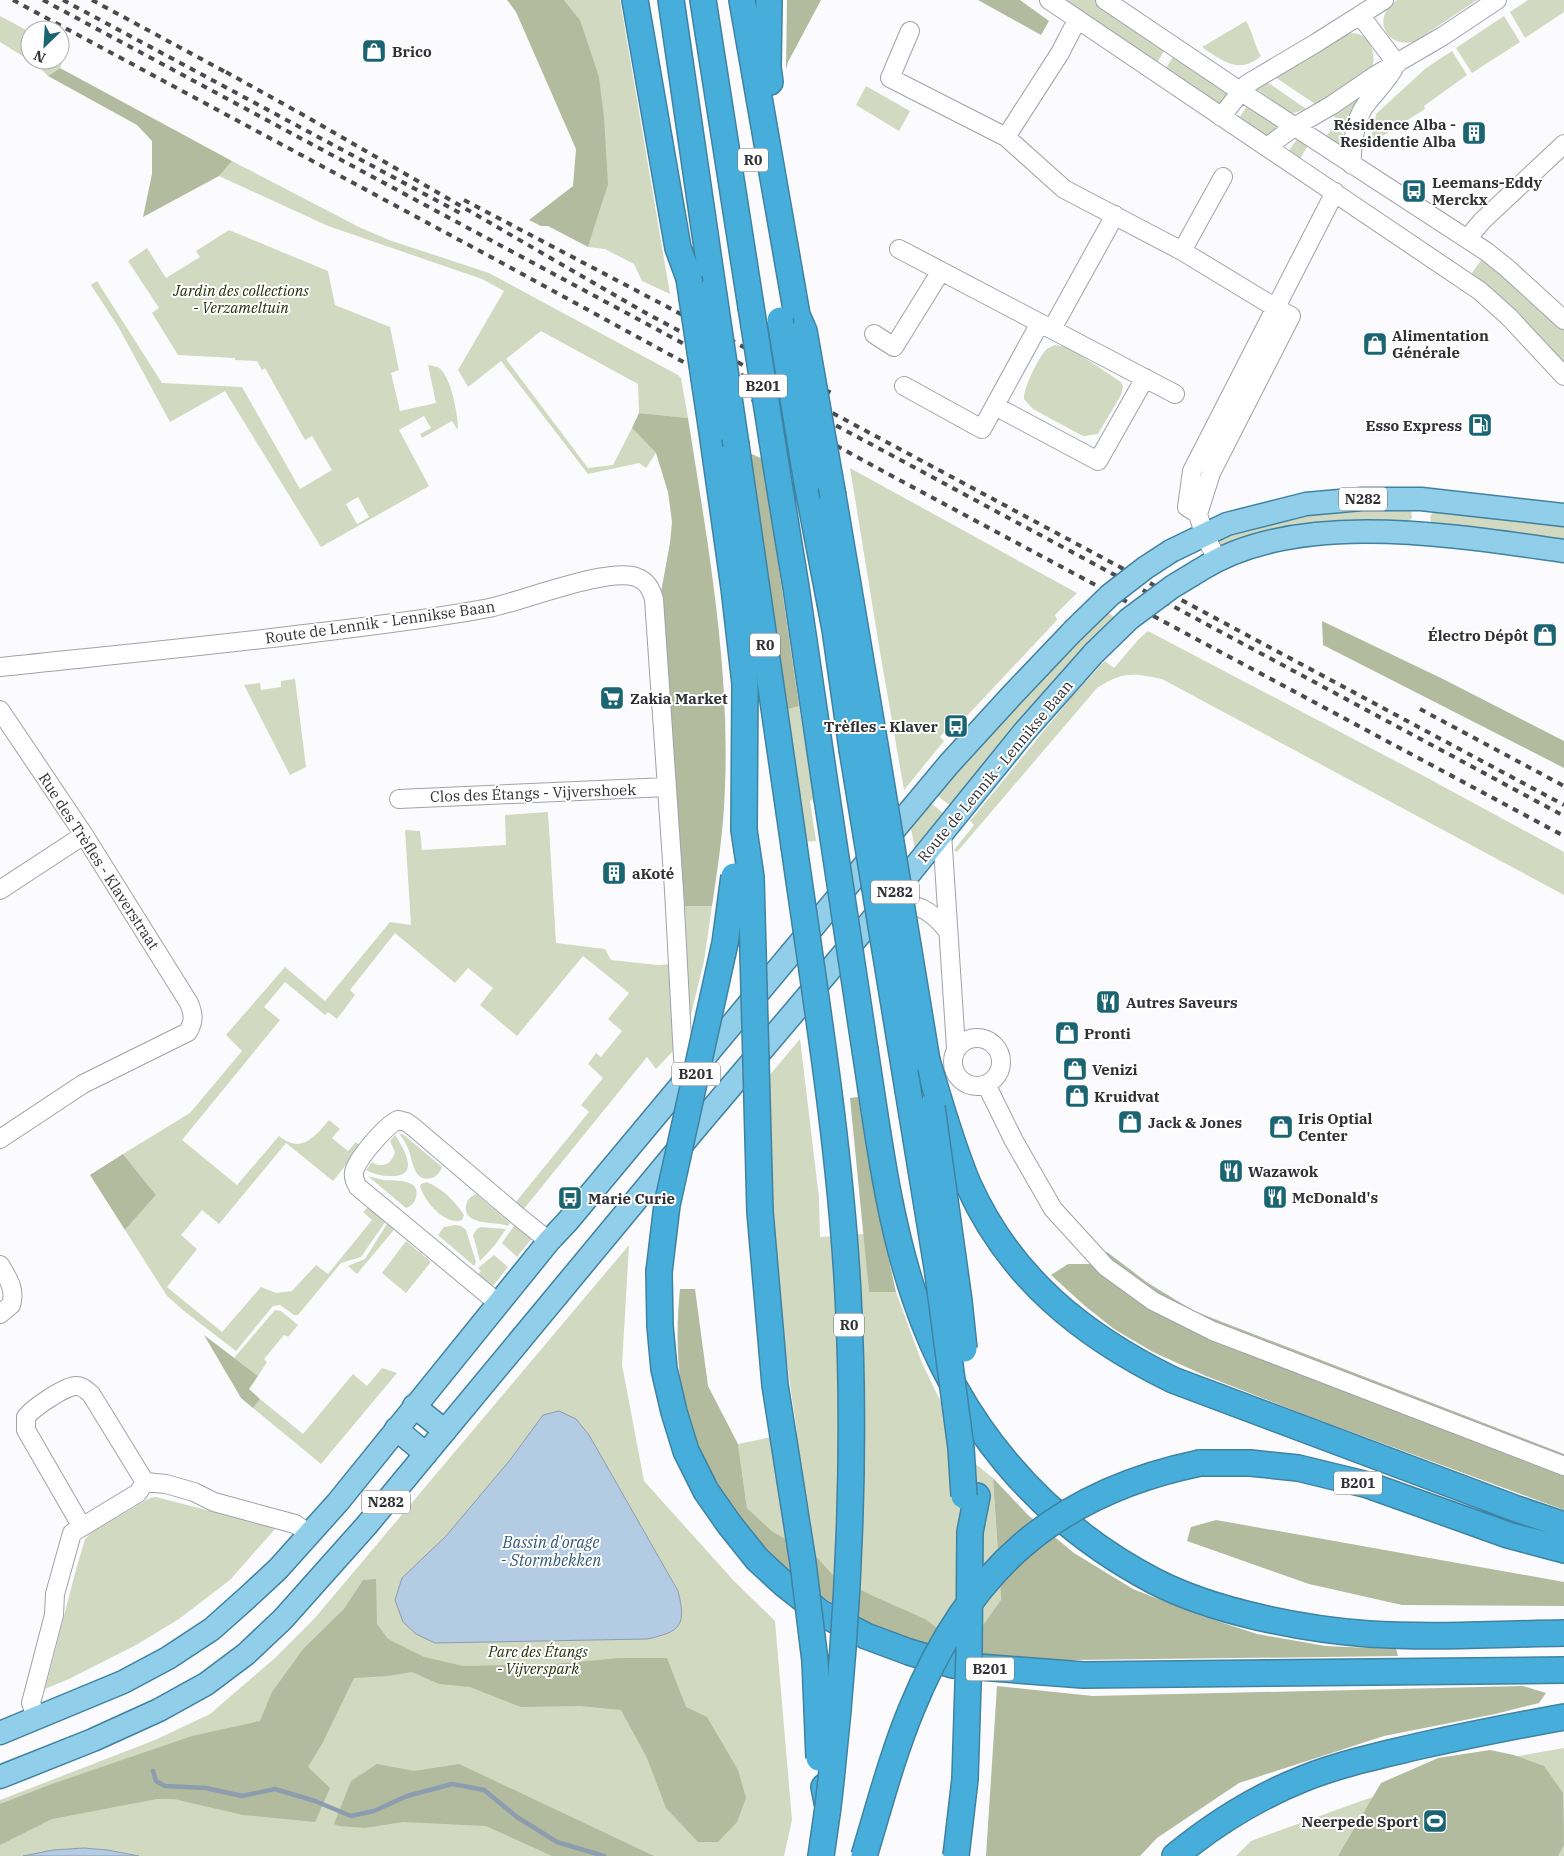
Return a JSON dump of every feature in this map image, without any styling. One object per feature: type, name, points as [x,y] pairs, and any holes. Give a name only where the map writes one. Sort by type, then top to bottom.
[{"type":"highway","points":[[635,0],[678,248],[689,278]]},
{"type":"highway","points":[[654,0],[690,248],[689,278]]},
{"type":"highway","name":"R0","points":[[671,0],[794,846],[839,1172],[848,1302],[853,1435],[849,1571],[843,1662],[821,1856]]},
{"type":"highway","name":"B201","points":[[703,0],[796,587],[864,1050],[896,1230],[915,1297],[933,1346],[961,1399],[988,1442],[1011,1470],[1035,1495],[1074,1530],[1111,1556],[1156,1582],[1202,1601],[1254,1617],[1368,1634],[1564,1633]]},
{"type":"highway","name":"R0","points":[[725,0],[807,483],[835,629],[864,747],[937,1267],[970,1532],[965,1779],[956,1856]]},
{"type":"highway","points":[[742,0],[797,315],[804,331],[833,496],[864,747],[927,1061],[959,1302],[976,1462],[977,1496],[970,1532]]},
{"type":"highway","points":[[769,0],[768,67],[773,112],[806,316],[804,331]]},
{"type":"highway","name":"B201","points":[[689,278],[734,588],[745,684],[743,876],[725,943],[667,1205],[660,1272],[660,1326],[664,1369],[686,1451],[706,1491],[728,1524],[757,1558],[784,1584],[821,1613],[866,1636],[909,1652],[953,1665],[1023,1672],[1083,1675],[1564,1670]]},
{"type":"highway","points":[[743,876],[766,1295],[775,1385],[803,1563],[815,1661],[819,1758],[828,1807]]},
{"type":"highway","name":"B201","points":[[927,1061],[951,1140],[968,1184],[980,1208],[1016,1263],[1034,1284],[1058,1307],[1088,1330],[1114,1348],[1173,1380],[1564,1525]]},
{"type":"highway","name":"B201","points":[[864,1856],[891,1766],[911,1709],[941,1646],[959,1617],[992,1574],[1033,1536],[1101,1493],[1142,1477],[1200,1463],[1250,1463],[1298,1468],[1368,1485],[1508,1535],[1564,1550]]},
{"type":"highway","points":[[1175,1856],[1223,1820],[1266,1796],[1305,1778],[1379,1755],[1480,1732],[1564,1717]]},
{"type":"main road","name":"N282","points":[[0,1733],[123,1682],[175,1654],[212,1629],[250,1595],[310,1534],[550,1240],[949,764],[1073,631],[1110,595],[1144,568],[1171,551],[1201,524],[1227,524],[1306,504],[1362,499],[1421,499],[1564,515]]},
{"type":"main road","name":"Route de Lennik - Lennikse Baan","points":[[695,1129],[867,926],[1024,732],[1129,618],[1172,587],[1209,564],[1244,549],[1308,534],[1347,532],[1417,534],[1489,540],[1564,551]]},
{"type":"main road","name":"N282","points":[[0,1777],[93,1740],[159,1710],[206,1684],[246,1654],[288,1614],[366,1526],[695,1129]]},
{"type":"main road","points":[[414,1406],[445,1431]]},
{"type":"main road","points":[[396,1429],[426,1454]]},
{"type":"street","points":[[1048,0],[1480,291],[1509,316],[1564,376]]},
{"type":"street","points":[[1105,0],[1240,92],[1467,239],[1507,268],[1564,320]]},
{"type":"street","points":[[1221,117],[1247,84],[1384,0]]},
{"type":"street","points":[[1267,148],[1294,127],[1332,105],[1376,75],[1444,36],[1497,0]]},
{"type":"street","points":[[1360,16],[1397,64]]},
{"type":"street","points":[[1006,137],[1060,53],[1078,20]]},
{"type":"street","points":[[910,31],[890,78],[1006,137],[1064,189],[1182,252],[1283,312]]},
{"type":"street","points":[[1352,165],[1351,150],[1362,109],[1388,79],[1397,64]]},
{"type":"street","points":[[1467,239],[1482,221],[1564,144]]},
{"type":"street","points":[[1182,252],[1223,177]]},
{"type":"street","points":[[1209,564],[1201,524],[1188,507],[1192,471],[1283,312],[1335,192]]},
{"type":"street","points":[[904,386],[982,429],[1115,215]]},
{"type":"street","points":[[899,248],[1175,394]]},
{"type":"street","points":[[874,334],[894,348],[941,271]]},
{"type":"street","points":[[995,406],[1098,461],[1145,378]]},
{"type":"street","name":"Route de Lennik - Lennikse Baan","points":[[0,667],[224,644],[397,623],[491,608],[587,580],[622,575],[635,576],[644,581],[651,588],[654,599],[685,1079],[695,1129]]},
{"type":"street","name":"Rue des Trèfles - Klaverstraat","points":[[0,710],[84,835],[189,1003],[193,1014],[192,1024],[188,1032],[82,1084],[0,1139]]},
{"type":"street","name":"Clos des Étangs - Vijvershoek","points":[[399,799],[667,787]]},
{"type":"street","points":[[942,834],[956,1048],[952,1059],[955,1073],[961,1081],[973,1086],[986,1084],[994,1080],[1000,1068],[1000,1056],[995,1046],[985,1039],[974,1037],[964,1041],[956,1048]]},
{"type":"street","points":[[0,890],[84,835]]},
{"type":"street","points":[[867,926],[896,908],[911,905],[924,909],[937,917],[948,930]]},
{"type":"street","points":[[986,1084],[1014,1141],[1053,1209],[1106,1267],[1153,1301],[1213,1331],[1564,1466]]},
{"type":"street","points":[[498,1303],[358,1187],[354,1176],[357,1164],[385,1128],[398,1120],[412,1126],[519,1217],[550,1240]]},
{"type":"street","points":[[0,1265],[9,1280],[13,1292],[11,1305],[0,1314]]},
{"type":"street","points":[[82,1527],[26,1430],[26,1417],[31,1411],[71,1386],[79,1386],[85,1389],[91,1394],[145,1482]]},
{"type":"street","points":[[145,1482],[166,1484],[194,1492],[214,1502],[295,1524],[310,1534]]},
{"type":"street","points":[[37,1718],[31,1703],[54,1615],[55,1594],[72,1533],[138,1493],[145,1482]]},
{"type":"green space","points":[[507,0],[564,0],[580,20],[599,77],[604,118],[608,185],[588,247],[548,226],[541,226],[529,220],[573,186],[576,149],[516,12]]},
{"type":"green space","points":[[564,0],[620,0],[670,294],[642,281],[634,264],[605,249],[588,247],[608,185],[580,20]]},
{"type":"green space","points":[[787,0],[821,0],[788,62],[786,70]]},
{"type":"green space","points":[[978,0],[1020,0],[1049,21],[1041,35]]},
{"type":"green space","points":[[1055,0],[1095,0],[1166,48],[1155,66]]},
{"type":"green space","points":[[1397,0],[1477,0],[1414,42],[1404,43],[1389,36],[1383,22],[1389,7]]},
{"type":"green space","points":[[1528,0],[1564,0],[1564,12],[1525,38],[1510,12]]},
{"type":"green space","points":[[0,16],[20,27],[20,54],[0,42]]},
{"type":"green space","points":[[1504,16],[1520,42],[1472,73],[1456,48]]},
{"type":"green space","points":[[1246,21],[1261,56],[1253,62],[1245,65],[1231,64],[1202,47]]},
{"type":"green space","points":[[1347,33],[1359,34],[1368,41],[1372,50],[1373,66],[1371,71],[1318,106],[1275,77]]},
{"type":"green space","points":[[1452,51],[1467,75],[1424,106],[1425,109],[1370,144],[1376,114],[1426,68]]},
{"type":"green space","points":[[1176,52],[1228,92],[1219,105],[1163,73]]},
{"type":"green space","points":[[42,70],[57,70],[48,76]]},
{"type":"green space","points":[[57,70],[64,70],[232,161],[219,176],[143,217],[152,174],[152,141],[137,125],[48,76]]},
{"type":"green space","points":[[1267,82],[1306,109],[1291,114],[1256,89]]},
{"type":"green space","points":[[866,86],[910,111],[899,131],[856,105]]},
{"type":"green space","points":[[1359,96],[1360,99],[1350,127],[1330,114]]},
{"type":"green space","points":[[1248,104],[1279,125],[1269,140],[1238,120]]},
{"type":"green space","points":[[1333,127],[1348,137],[1344,149],[1326,137]]},
{"type":"green space","points":[[1298,138],[1310,142],[1298,162],[1288,152]]},
{"type":"green space","points":[[232,161],[359,227],[389,240],[489,273],[678,375],[681,378],[688,418],[639,413],[638,384],[541,331],[506,359],[588,468],[613,465],[632,428],[656,453],[646,468],[639,463],[588,474],[501,361],[468,387],[458,370],[504,291],[482,279],[328,226],[219,176]]},
{"type":"green space","name":"Jardin des collections - Verzameltuin","points":[[229,230],[328,271],[335,305],[390,327],[399,370],[391,373],[400,411],[436,403],[428,365],[435,366],[443,372],[455,405],[458,428],[452,421],[422,438],[420,434],[431,428],[424,416],[399,430],[429,486],[321,547],[225,391],[170,422],[119,328],[91,285],[97,281],[162,383],[242,387],[300,489],[332,470],[312,436],[305,440],[265,368],[262,370],[257,361],[178,355],[152,313],[159,308],[128,261],[147,248],[166,278],[200,257],[196,251]],"holes":[[[358,497],[369,517],[357,524],[346,504]]]},
{"type":"green space","points":[[1484,256],[1564,329],[1564,367],[1469,277]]},
{"type":"green space","points":[[1054,345],[1068,347],[1121,382],[1123,387],[1121,395],[1098,434],[1081,435],[1033,409],[1024,399],[1026,388],[1036,365],[1047,349]]},
{"type":"green space","points":[[639,413],[688,418],[716,601],[726,740],[723,816],[712,906],[685,906],[673,777],[661,592],[672,522],[668,492],[656,453],[632,428]]},
{"type":"green space","points":[[747,452],[763,459],[799,706],[785,710]]},
{"type":"green space","points":[[850,468],[1077,593],[1055,615],[1057,620],[964,719],[959,715],[940,737],[944,741],[904,790],[880,652]]},
{"type":"green space","points":[[1322,509],[1411,510],[1412,518],[1408,522],[1222,547],[1218,542],[1219,536]]},
{"type":"green space","points":[[1434,510],[1564,524],[1564,543],[1438,529],[1431,523],[1430,517]]},
{"type":"green space","points":[[1102,609],[1119,620],[954,809],[933,792]]},
{"type":"green space","points":[[1322,621],[1443,679],[1564,741],[1564,768],[1323,645]]},
{"type":"green space","points":[[1148,631],[1564,852],[1564,895],[1162,679],[1143,675],[1121,676],[1097,688],[957,852],[954,850],[974,825],[970,821],[1074,694],[1105,661],[1114,668]]},
{"type":"green space","points":[[295,679],[306,767],[290,775],[244,685],[260,683],[261,690],[281,687],[281,681]]},
{"type":"green space","points":[[799,706],[814,799],[810,801],[816,841],[804,842],[785,710]]},
{"type":"green space","points":[[927,800],[948,817],[916,857],[910,822]]},
{"type":"green space","points":[[548,812],[556,943],[605,949],[611,960],[658,965],[686,963],[685,906],[712,906],[704,961],[681,1055],[674,1050],[656,1069],[647,1057],[523,1210],[515,1203],[589,1112],[581,1105],[603,1078],[588,1064],[596,1053],[601,1057],[622,1031],[608,1019],[629,993],[583,956],[517,1036],[480,1005],[493,988],[468,968],[455,983],[395,933],[350,990],[355,995],[337,1019],[328,1012],[325,1015],[285,982],[264,1007],[280,1020],[182,1140],[237,1185],[279,1136],[294,1144],[301,1144],[307,1142],[318,1133],[329,1120],[340,1129],[332,1138],[348,1151],[356,1142],[361,1146],[333,1181],[286,1143],[219,1224],[202,1210],[181,1235],[197,1249],[167,1287],[222,1332],[261,1287],[276,1293],[292,1291],[316,1265],[328,1274],[372,1220],[363,1212],[371,1204],[388,1218],[361,1257],[341,1263],[298,1315],[294,1315],[280,1305],[273,1306],[236,1351],[167,1296],[125,1230],[156,1195],[123,1154],[190,1113],[242,1051],[226,1035],[285,967],[325,1001],[390,922],[411,925],[405,830],[420,831],[422,850],[506,845],[505,815]]},
{"type":"green space","points":[[800,1039],[819,1198],[820,1237],[864,1234],[869,1292],[896,1292],[922,1363],[968,1458],[993,1478],[1001,1601],[966,1649],[834,1576],[814,1554],[773,1532],[747,1508],[738,1444],[797,1432],[784,1336],[774,1239],[769,1076]]},
{"type":"green space","points":[[858,1097],[875,1196],[896,1292],[869,1292],[850,1098]]},
{"type":"green space","points":[[399,1133],[404,1135],[442,1167],[437,1175],[426,1179],[418,1175],[407,1146]]},
{"type":"green space","points":[[395,1135],[403,1148],[408,1162],[408,1168],[405,1173],[386,1176],[366,1170],[372,1162],[383,1165],[392,1160],[395,1152],[390,1141]]},
{"type":"green space","points":[[123,1154],[156,1195],[125,1230],[90,1175]]},
{"type":"green space","points":[[368,1176],[411,1184],[416,1191],[415,1201],[406,1208]]},
{"type":"green space","points":[[427,1182],[438,1188],[452,1200],[464,1215],[462,1220],[455,1221],[449,1219],[436,1211],[422,1192],[420,1186]]},
{"type":"green space","points":[[476,1194],[510,1223],[508,1226],[481,1222],[470,1217],[466,1212],[466,1204]]},
{"type":"green space","points":[[390,1219],[398,1225],[357,1274],[348,1266],[365,1259]]},
{"type":"green space","points":[[516,1223],[533,1237],[517,1257],[502,1243]]},
{"type":"green space","points":[[461,1226],[466,1230],[476,1262],[474,1266],[438,1235],[444,1227]]},
{"type":"green space","points":[[481,1227],[506,1229],[495,1245],[480,1261],[473,1235]]},
{"type":"green space","points":[[406,1241],[431,1262],[406,1293],[382,1273]]},
{"type":"green space","name":"Parc des Étangs - Vijverspark","points":[[629,1245],[622,1365],[644,1481],[734,1581],[775,1621],[792,1820],[784,1856],[0,1856],[0,1800],[155,1740],[210,1714],[275,1658],[314,1619]]},
{"type":"green space","points":[[1107,1252],[1148,1283],[1194,1311],[1564,1454],[1564,1510],[1311,1417],[1206,1376],[1153,1352],[1114,1329],[1051,1275],[1068,1264],[1090,1264]]},
{"type":"green space","points":[[494,1255],[508,1267],[493,1286],[478,1274],[481,1271],[478,1268]]},
{"type":"green space","points":[[680,1289],[695,1289],[708,1386],[738,1444],[747,1508],[773,1532],[814,1554],[834,1576],[925,1619],[966,1649],[1001,1600],[993,1478],[1028,1515],[1074,1553],[1133,1589],[1196,1614],[1257,1634],[1325,1646],[1396,1649],[1398,1656],[989,1660],[966,1657],[936,1649],[887,1632],[864,1621],[799,1580],[773,1556],[740,1518],[709,1470],[693,1435],[681,1381],[678,1344]]},
{"type":"green space","points":[[275,1310],[281,1311],[298,1325],[288,1337],[284,1335],[264,1359],[267,1362],[258,1376],[234,1358]]},
{"type":"green space","points":[[204,1335],[258,1376],[249,1389],[260,1399],[253,1408],[241,1398]]},
{"type":"green space","points":[[382,1368],[397,1373],[321,1464],[253,1408],[260,1399],[303,1434],[353,1374],[367,1386]]},
{"type":"green space","points":[[156,1497],[276,1528],[230,1580],[179,1619],[136,1645],[45,1689],[85,1539],[91,1533],[150,1498]]},
{"type":"green space","points":[[1216,1520],[1564,1582],[1564,1606],[1402,1605],[1309,1584],[1187,1541],[1191,1527]]},
{"type":"green space","points":[[376,1579],[377,1624],[388,1639],[424,1657],[463,1666],[555,1664],[619,1658],[667,1658],[686,1707],[707,1717],[738,1770],[746,1798],[737,1822],[718,1842],[698,1842],[666,1808],[647,1758],[621,1710],[580,1706],[521,1707],[470,1687],[439,1684],[412,1672],[388,1676],[354,1678],[323,1742],[308,1767],[330,1788],[315,1822],[243,1815],[174,1799],[157,1799],[52,1819],[0,1845],[0,1804],[192,1736],[260,1721],[272,1692],[304,1648],[344,1609],[363,1580]]},
{"type":"green space","points":[[997,1686],[1093,1696],[1523,1686],[1546,1693],[1539,1703],[1495,1714],[1384,1736],[1239,1783],[1157,1838],[1140,1856],[986,1856]]},
{"type":"green space","name":"Neerpede Sport","points":[[1564,1748],[1564,1856],[1236,1856],[1251,1841],[1468,1765]]},
{"type":"green space","name":"Neerpede Sport","points":[[1490,1750],[1514,1755],[1544,1766],[1563,1793],[1564,1845],[1558,1856],[1338,1856],[1381,1783],[1438,1758]]},
{"type":"green space","points":[[377,1764],[414,1771],[459,1764],[654,1856],[552,1856],[486,1826],[403,1822],[365,1828],[334,1824],[351,1781]]},
{"type":"water","name":"Bassin d'orage - Stormbekken","points":[[559,1411],[576,1419],[589,1435],[678,1591],[682,1612],[678,1626],[667,1633],[647,1639],[435,1643],[416,1634],[403,1622],[395,1600],[402,1578],[446,1536],[510,1460],[543,1415]]},
{"type":"water","points":[[84,1848],[139,1856],[23,1856],[53,1850]]},
{"type":"waterway","points":[[153,1771],[156,1781],[165,1786],[206,1788],[242,1796],[275,1789],[315,1801],[351,1816],[374,1811],[407,1796],[452,1784],[484,1790],[517,1817],[557,1842],[604,1856]]},
{"type":"railway","points":[[13,0],[491,257],[892,476],[1564,836]]},
{"type":"railway","points":[[43,0],[1564,816]]},
{"type":"railway","points":[[63,0],[460,213]]},
{"type":"railway","points":[[92,0],[231,75]]},
{"type":"railway","points":[[226,72],[644,312],[1564,805]]},
{"type":"railway","points":[[464,200],[835,395]]},
{"type":"railway","points":[[1420,709],[1564,786]]},
{"type":"place","name":"Brico","points":[[374,51]]},
{"type":"place","name":"Résidence Alba - Residentie Alba","points":[[1474,133]]},
{"type":"place","name":"Leemans-Eddy Merckx","points":[[1414,191]]},
{"type":"place","name":"Alimentation Générale","points":[[1375,344]]},
{"type":"place","name":"Esso Express","points":[[1480,425]]},
{"type":"place","name":"Électro Dépôt","points":[[1545,635]]},
{"type":"place","name":"Zakia Market","points":[[612,698]]},
{"type":"place","name":"Trèfles - Klaver","points":[[956,726]]},
{"type":"place","name":"aKoté","points":[[614,873]]},
{"type":"place","name":"Autres Saveurs","points":[[1108,1002]]},
{"type":"place","name":"Pronti","points":[[1067,1033]]},
{"type":"place","name":"Venizi","points":[[1075,1069]]},
{"type":"place","name":"Kruidvat","points":[[1077,1096]]},
{"type":"place","name":"Jack & Jones","points":[[1130,1122]]},
{"type":"place","name":"Iris Optial Center","points":[[1281,1127]]},
{"type":"place","name":"Wazawok","points":[[1231,1171]]},
{"type":"place","name":"McDonald's","points":[[1275,1197]]},
{"type":"place","name":"Marie Curie","points":[[570,1198]]},
{"type":"place","name":"Neerpede Sport","points":[[1435,1821]]}]
